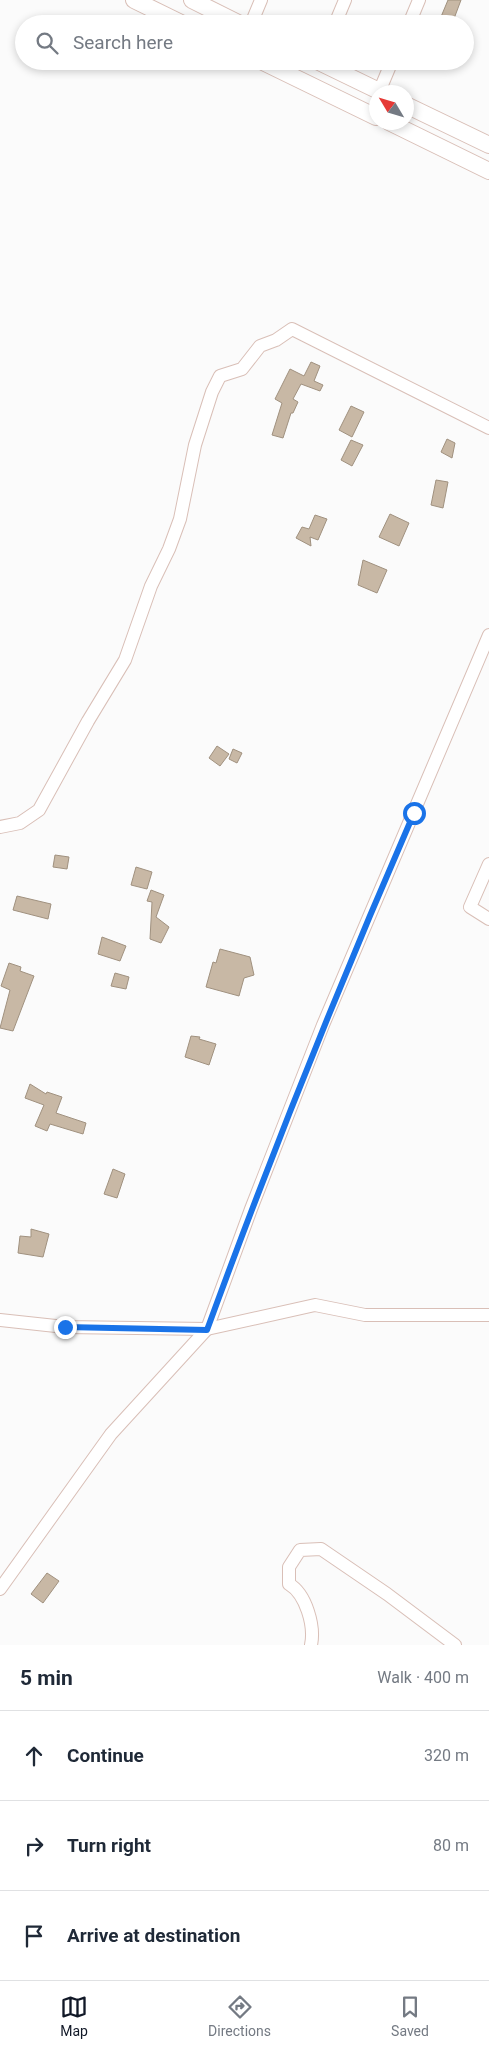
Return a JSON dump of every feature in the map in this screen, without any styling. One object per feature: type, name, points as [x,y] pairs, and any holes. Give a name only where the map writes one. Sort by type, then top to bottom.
[{"type":"main road","points":[[134,0],[165,15]]},
{"type":"main road","points":[[192,0],[222,15]]},
{"type":"main road","points":[[279,70],[369,114]]},
{"type":"main road","points":[[335,70],[369,87]]},
{"type":"main road","points":[[414,109],[489,145]]},
{"type":"main road","points":[[405,130],[489,171]]},
{"type":"street","points":[[255,15],[261,0]]},
{"type":"street","points":[[339,15],[345,0]]},
{"type":"street","points":[[412,15],[419,0]]},
{"type":"street","points":[[383,85],[389,70]]},
{"type":"street","points":[[0,827],[20,823],[39,810],[88,721],[125,660],[151,586],[169,549],[180,519],[195,445],[212,392],[220,376],[242,368],[260,346],[276,340],[292,329],[489,428]]},
{"type":"street","points":[[0,1589],[111,1434],[207,1330],[251,1209],[323,1025],[489,636]]},
{"type":"street","points":[[489,864],[470,907],[489,919]]},
{"type":"street","points":[[0,1320],[65,1327],[207,1330],[315,1305],[366,1315],[489,1315]]},
{"type":"street","points":[[311,1645],[311,1620],[296,1588],[289,1584],[289,1567],[300,1550],[322,1549],[387,1594],[455,1645]]},
{"type":"building","points":[[448,0],[461,0],[455,15],[442,15]]},
{"type":"building","points":[[311,362],[320,366],[314,381],[323,385],[320,391],[301,384],[293,399],[298,402],[293,413],[291,413],[283,438],[272,435],[282,403],[275,399],[290,369],[304,376]]},
{"type":"building","points":[[351,406],[364,412],[352,437],[339,430]]},
{"type":"building","points":[[447,439],[455,443],[452,458],[441,452]]},
{"type":"building","points":[[351,440],[363,445],[352,466],[341,460]]},
{"type":"building","points":[[436,480],[448,482],[443,508],[431,505]]},
{"type":"building","points":[[390,514],[409,523],[399,546],[379,537]]},
{"type":"building","points":[[315,515],[327,519],[318,540],[310,537],[311,546],[296,538],[302,527],[309,529]]},
{"type":"building","points":[[363,560],[387,570],[377,593],[358,585]]},
{"type":"building","points":[[217,746],[229,754],[220,766],[209,758]]},
{"type":"building","points":[[233,749],[242,753],[237,763],[229,759]]},
{"type":"building","points":[[55,855],[69,857],[67,869],[53,867]]},
{"type":"building","points":[[136,867],[152,872],[147,889],[131,885]]},
{"type":"building","points":[[151,890],[164,895],[156,917],[169,927],[161,943],[150,939],[152,902],[147,901]]},
{"type":"building","points":[[17,896],[51,904],[48,919],[13,910]]},
{"type":"building","points":[[102,937],[126,946],[120,961],[98,954]]},
{"type":"building","points":[[220,949],[250,957],[254,975],[244,978],[239,996],[206,987],[213,962],[216,963]]},
{"type":"building","points":[[9,963],[21,967],[20,971],[34,976],[13,1031],[0,1028],[10,990],[1,986]]},
{"type":"building","points":[[115,973],[129,977],[126,989],[111,986]]},
{"type":"building","points":[[191,1036],[200,1037],[199,1039],[216,1044],[209,1065],[185,1057]]},
{"type":"building","points":[[30,1084],[46,1094],[47,1092],[62,1097],[56,1113],[86,1123],[83,1134],[50,1124],[47,1131],[35,1126],[44,1105],[25,1098]]},
{"type":"building","points":[[113,1169],[125,1174],[117,1198],[104,1194]]},
{"type":"building","points":[[31,1229],[49,1234],[43,1257],[18,1253],[20,1236],[31,1237]]},
{"type":"building","points":[[47,1573],[59,1581],[43,1603],[31,1594]]},
{"type":"route","points":[[65,1327],[207,1330],[251,1209],[323,1025],[414,813]]}]
